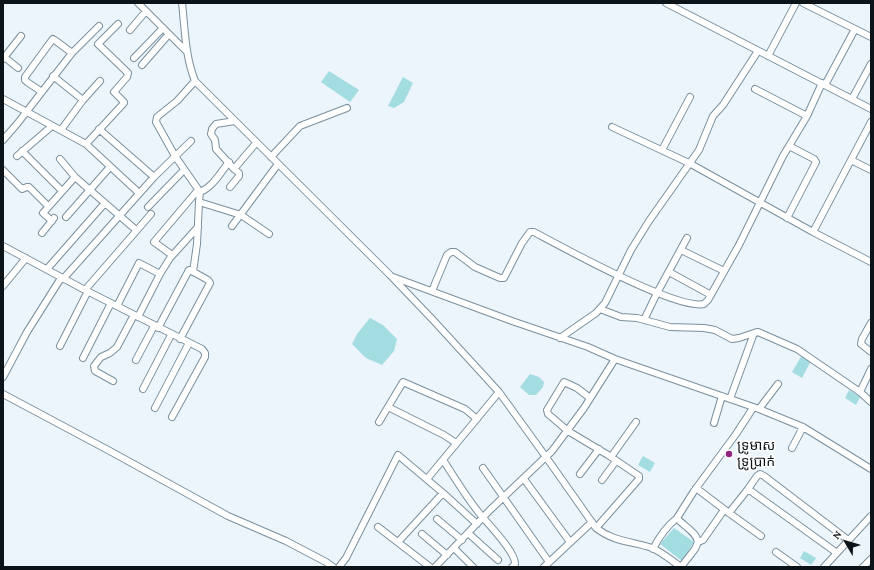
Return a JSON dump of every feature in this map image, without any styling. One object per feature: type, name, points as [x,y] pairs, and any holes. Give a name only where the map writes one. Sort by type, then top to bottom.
[{"type":"street","points":[[138,3],[187,52]]},
{"type":"street","points":[[182,3],[187,52],[195,80],[390,275],[498,392],[594,525],[605,535],[653,549],[672,565],[681,567],[695,549],[698,542],[696,535],[677,518]]},
{"type":"street","points":[[666,3],[871,109]]},
{"type":"street","points":[[768,56],[796,3]]},
{"type":"street","points":[[804,3],[871,37]]},
{"type":"street","points":[[130,30],[146,10]]},
{"type":"street","points":[[86,144],[124,103],[114,92],[127,77],[128,73],[98,44],[118,24]]},
{"type":"street","points":[[3,140],[72,53],[99,26]]},
{"type":"street","points":[[134,58],[163,28]]},
{"type":"street","points":[[432,291],[447,255],[451,252],[454,252],[475,267],[500,278],[504,278],[522,243],[530,232],[534,232],[618,275],[657,293],[693,304],[700,305],[706,303],[739,245],[789,146],[855,29]]},
{"type":"street","points":[[142,65],[168,34]]},
{"type":"street","points":[[18,68],[3,58],[20,36]]},
{"type":"street","points":[[42,92],[27,82],[25,77],[52,40],[53,39],[72,53]]},
{"type":"street","points":[[560,338],[600,309],[605,303],[631,250],[700,147],[713,116],[723,105],[758,51]]},
{"type":"street","points":[[852,99],[871,64]]},
{"type":"street","points":[[53,76],[83,100]]},
{"type":"street","points":[[193,272],[198,227],[199,191],[175,156],[156,120],[177,101],[195,80]]},
{"type":"street","points":[[61,130],[83,100],[100,81]]},
{"type":"street","points":[[755,89],[807,116]]},
{"type":"street","points":[[662,150],[690,97]]},
{"type":"street","points":[[4,101],[26,111],[86,144],[139,194]]},
{"type":"street","points":[[271,157],[300,126],[347,108]]},
{"type":"street","points":[[230,187],[239,176],[239,173],[216,148],[215,140],[211,134],[212,129],[216,124],[235,121]]},
{"type":"street","points":[[812,232],[871,122]]},
{"type":"street","points":[[17,156],[52,126]]},
{"type":"street","points":[[612,126],[689,163],[812,232],[871,262]]},
{"type":"street","points":[[99,129],[154,177]]},
{"type":"street","points":[[3,377],[27,332],[62,278],[154,177],[191,141]]},
{"type":"street","points":[[234,169],[256,142]]},
{"type":"street","points":[[788,218],[816,162],[814,159],[789,146]]},
{"type":"street","points":[[22,151],[62,191]]},
{"type":"street","points":[[60,159],[75,177],[136,230]]},
{"type":"street","points":[[851,160],[871,170]]},
{"type":"street","points":[[172,256],[154,242],[199,191],[211,185],[229,162]]},
{"type":"street","points":[[232,226],[278,164]]},
{"type":"street","points":[[66,217],[110,166]]},
{"type":"street","points":[[3,170],[22,189],[29,187],[48,206]]},
{"type":"street","points":[[148,207],[184,170]]},
{"type":"street","points":[[42,233],[53,219],[43,213],[75,177]]},
{"type":"street","points":[[199,202],[241,215],[269,234]]},
{"type":"street","points":[[47,269],[104,203]]},
{"type":"street","points":[[60,346],[87,291],[136,230],[151,214]]},
{"type":"street","points":[[113,381],[95,371],[94,366],[101,357],[110,353],[117,347],[172,256],[198,227]]},
{"type":"street","points":[[644,320],[687,238]]},
{"type":"street","points":[[3,246],[156,327],[202,349],[205,353],[205,357],[172,417]]},
{"type":"street","points":[[681,250],[724,271]]},
{"type":"street","points":[[3,286],[26,258]]},
{"type":"street","points":[[83,358],[114,305],[136,262],[160,274]]},
{"type":"street","points":[[136,360],[189,270],[208,280],[210,284],[180,339]]},
{"type":"street","points":[[669,272],[711,295]]},
{"type":"street","points":[[390,275],[756,409],[803,428],[871,469]]},
{"type":"street","points":[[600,309],[621,317],[644,320],[670,327],[704,328],[715,330],[732,339],[758,332],[797,349],[860,392],[871,402]]},
{"type":"street","points":[[871,323],[862,339],[861,344],[871,352]]},
{"type":"street","points":[[143,389],[171,334]]},
{"type":"street","points":[[730,399],[754,334]]},
{"type":"street","points":[[154,408],[189,343]]},
{"type":"street","points":[[438,566],[468,533],[546,457],[568,431],[616,359]]},
{"type":"street","points":[[860,392],[871,370]]},
{"type":"street","points":[[379,422],[403,382],[465,409],[477,419]]},
{"type":"street","points":[[483,468],[551,564],[570,542],[594,525],[639,479],[639,476],[568,431],[548,414],[547,410],[560,386],[564,382],[568,383],[590,398]]},
{"type":"street","points":[[653,549],[656,542],[671,523],[677,518],[696,488],[736,434],[778,384]]},
{"type":"street","points":[[427,479],[498,392]]},
{"type":"street","points":[[3,394],[228,516],[286,541],[333,567]]},
{"type":"street","points":[[714,423],[722,396]]},
{"type":"street","points":[[388,408],[444,434],[456,443]]},
{"type":"street","points":[[602,480],[636,422]]},
{"type":"street","points":[[792,448],[803,428]]},
{"type":"street","points":[[580,474],[599,450]]},
{"type":"street","points":[[339,567],[346,558],[398,455],[477,524]]},
{"type":"street","points":[[443,460],[483,518],[506,546],[514,558],[515,566]]},
{"type":"street","points":[[698,542],[703,540],[760,474],[848,540]]},
{"type":"street","points":[[524,479],[570,542]]},
{"type":"street","points":[[696,488],[726,512],[761,536]]},
{"type":"street","points":[[748,489],[837,553]]},
{"type":"street","points":[[398,542],[443,493]]},
{"type":"street","points":[[824,567],[871,516]]},
{"type":"street","points":[[437,519],[462,540]]},
{"type":"street","points":[[378,527],[430,567]]},
{"type":"street","points":[[468,533],[498,560]]},
{"type":"street","points":[[422,534],[447,555]]},
{"type":"street","points":[[454,548],[473,567]]},
{"type":"street","points":[[776,552],[797,567]]},
{"type":"street","points":[[863,567],[871,559]]},
{"type":"water","points":[[329,71],[359,90],[350,102],[321,82]]},
{"type":"water","points":[[403,77],[413,83],[404,102],[394,108],[388,106]]},
{"type":"water","points":[[370,318],[383,325],[397,339],[394,351],[382,365],[366,358],[352,344],[357,334]]},
{"type":"water","points":[[802,355],[811,361],[802,378],[792,372]]},
{"type":"water","points":[[530,374],[539,377],[544,382],[543,387],[536,395],[529,395],[520,387]]},
{"type":"water","points":[[849,390],[860,397],[856,405],[845,398]]},
{"type":"water","points":[[643,456],[655,463],[650,472],[638,465]]},
{"type":"water","points":[[674,528],[694,542],[682,561],[660,544]]},
{"type":"water","points":[[804,551],[816,558],[811,565],[800,558]]},
{"type":"place","name":"ទ្រូមាស ទ្រូប្រាក់","points":[[729,454]]}]
